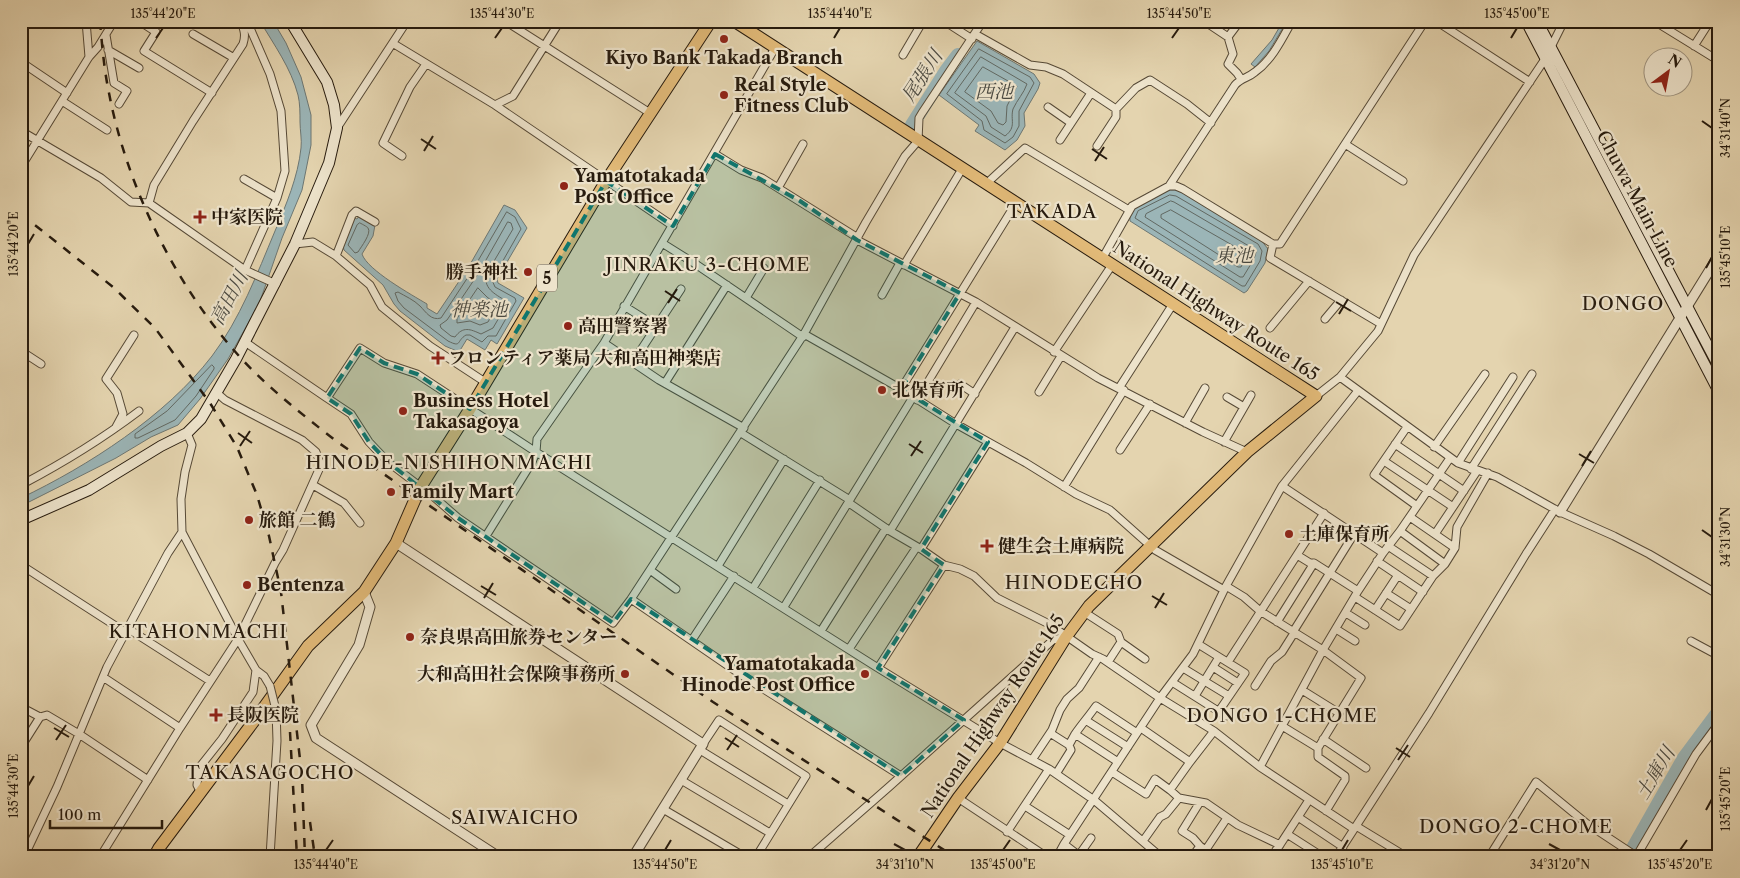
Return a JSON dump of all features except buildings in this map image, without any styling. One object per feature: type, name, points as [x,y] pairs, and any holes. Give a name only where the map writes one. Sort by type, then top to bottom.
[{"type":"main road","points":[[21,520],[88,490],[160,446],[187,433],[201,419],[246,342],[295,244],[329,163],[337,128],[334,105],[327,82],[290,21]]},
{"type":"main road","name":"5","points":[[154,857],[200,791],[257,717],[308,646],[364,592],[396,543],[420,488],[470,409],[606,181],[711,21]]},
{"type":"main road","name":"National Highway Route 165","points":[[734,21],[1316,396],[1247,452],[1089,606],[1066,637],[1000,743],[958,798],[918,857]]},
{"type":"main road","name":"Chuwa Main Line","points":[[1526,21],[1719,392]]},
{"type":"main road","name":"Chuwa Main Line","points":[[1536,21],[1719,367]]},
{"type":"street","points":[[86,21],[89,57]]},
{"type":"street","points":[[21,167],[66,93],[114,21]]},
{"type":"street","points":[[139,21],[156,32],[144,51],[212,93]]},
{"type":"street","points":[[149,203],[154,185],[245,38],[243,21]]},
{"type":"street","points":[[243,21],[250,28],[270,74],[281,111],[285,172],[249,271]]},
{"type":"street","points":[[337,128],[408,21]]},
{"type":"street","points":[[505,21],[650,113]]},
{"type":"street","points":[[495,105],[513,96],[560,21]]},
{"type":"street","points":[[903,55],[923,21]]},
{"type":"street","points":[[944,21],[971,37],[1030,65],[1063,74],[1116,109]]},
{"type":"street","points":[[1204,21],[1228,37],[1233,54],[1228,64],[1241,79]]},
{"type":"street","points":[[1228,37],[1240,21]]},
{"type":"street","points":[[1169,186],[1235,85],[1241,79],[1255,72],[1272,55],[1292,21]]},
{"type":"street","points":[[1039,392],[1057,354],[1107,262],[1129,210],[1135,204],[1169,186],[1176,186],[1273,244],[1280,244],[1425,21]]},
{"type":"street","points":[[1436,21],[1530,82]]},
{"type":"street","points":[[1316,396],[1340,378],[1374,338],[1414,255],[1545,59],[1564,21]]},
{"type":"street","points":[[1654,21],[1719,61]]},
{"type":"street","points":[[1694,46],[1710,21]]},
{"type":"street","points":[[246,342],[351,414],[368,442],[388,462],[458,518],[613,623],[672,538],[804,335],[905,156],[918,141],[919,123],[922,114],[981,22]]},
{"type":"street","points":[[193,34],[234,58]]},
{"type":"street","points":[[106,35],[114,83],[126,91],[119,104]]},
{"type":"street","points":[[394,44],[495,105],[673,226]]},
{"type":"street","points":[[486,536],[532,462],[536,452],[537,439],[604,343],[775,48]]},
{"type":"street","points":[[108,50],[139,68]]},
{"type":"street","points":[[21,62],[66,93]]},
{"type":"street","points":[[402,156],[383,143],[410,88],[426,64]]},
{"type":"street","points":[[1097,146],[1116,117],[1116,109],[1136,88],[1150,80],[1187,104],[1211,123]]},
{"type":"street","points":[[1060,140],[1091,93]]},
{"type":"street","points":[[62,101],[107,130]]},
{"type":"street","points":[[1048,107],[1071,122]]},
{"type":"street","points":[[21,131],[101,178],[132,202],[149,203],[249,271],[274,284]]},
{"type":"street","points":[[778,188],[804,144]]},
{"type":"street","points":[[1345,144],[1403,181]]},
{"type":"street","points":[[986,184],[1025,148],[1129,210]]},
{"type":"street","points":[[715,154],[741,170],[762,178],[857,239],[976,302],[1098,378],[1185,423],[1247,452]]},
{"type":"street","points":[[882,295],[962,169]]},
{"type":"street","points":[[244,179],[277,198]]},
{"type":"street","points":[[901,389],[1016,203]]},
{"type":"street","points":[[336,256],[352,215],[356,211],[375,222]]},
{"type":"street","points":[[295,244],[313,242],[336,256],[370,285],[382,307],[430,346],[485,382]]},
{"type":"street","points":[[662,243],[804,335],[901,389],[956,424],[1076,494],[1110,510],[1150,546],[1244,597],[1260,611],[1323,650],[1361,678],[1318,748],[1318,757],[1345,776],[1345,780],[1326,811]]},
{"type":"street","points":[[1273,244],[1270,258],[1381,324]]},
{"type":"street","points":[[1336,857],[1429,714],[1526,554],[1558,510],[1681,318],[1719,255]]},
{"type":"street","points":[[746,298],[764,268]]},
{"type":"street","points":[[1270,328],[1309,281]]},
{"type":"street","points":[[665,383],[727,286]]},
{"type":"street","points":[[633,362],[681,290]]},
{"type":"street","points":[[1325,319],[1341,300]]},
{"type":"street","points":[[784,608],[976,302]]},
{"type":"street","points":[[1064,487],[1173,304]]},
{"type":"street","points":[[624,306],[656,326]]},
{"type":"street","points":[[821,631],[956,424],[1015,327]]},
{"type":"street","points":[[115,429],[123,414],[116,392],[106,379],[134,335]]},
{"type":"street","points":[[604,343],[742,430],[784,459],[820,480],[888,530],[944,565],[960,569],[974,576],[997,598],[1049,624],[1066,637],[1108,662],[1160,698],[1214,731],[1260,767],[1326,811],[1407,857]]},
{"type":"street","points":[[327,398],[360,348],[384,363],[417,374],[536,452],[878,668],[1000,743],[1056,774],[1094,800],[1161,857]]},
{"type":"street","points":[[21,351],[41,364]]},
{"type":"street","points":[[1434,447],[1485,374]]},
{"type":"street","points":[[1435,534],[1464,491],[1474,470],[1532,374]]},
{"type":"street","points":[[1458,463],[1513,377]]},
{"type":"street","points":[[1340,378],[1458,463],[1474,470],[1488,473],[1558,510],[1614,536],[1719,595]]},
{"type":"street","points":[[960,384],[975,394]]},
{"type":"street","points":[[1185,423],[1205,388]]},
{"type":"street","points":[[100,857],[238,639],[283,550],[321,465],[316,452],[302,440],[225,400],[216,392]]},
{"type":"street","points":[[1057,857],[1160,698],[1183,668],[1198,644],[1225,588],[1282,486],[1357,392]]},
{"type":"street","points":[[1224,442],[1251,395]]},
{"type":"street","points":[[1227,397],[1244,407]]},
{"type":"street","points":[[1120,450],[1150,404]]},
{"type":"street","points":[[21,485],[64,462],[139,411]]},
{"type":"street","points":[[1407,428],[1374,475],[1417,506]]},
{"type":"street","points":[[187,433],[192,445],[184,472],[182,532],[238,639],[256,670],[264,676],[270,686],[276,710],[277,741],[270,857]]},
{"type":"street","points":[[849,649],[988,442]]},
{"type":"street","points":[[1395,444],[1464,491]]},
{"type":"street","points":[[1260,767],[1323,650],[1356,594],[1450,458]]},
{"type":"street","points":[[718,566],[784,459]]},
{"type":"street","points":[[1384,460],[1453,507]]},
{"type":"street","points":[[1297,555],[1330,573],[1375,610],[1400,626],[1433,576],[1446,564],[1455,548],[1458,527],[1488,473]]},
{"type":"street","points":[[753,588],[820,480]]},
{"type":"street","points":[[313,485],[344,503],[360,522]]},
{"type":"street","points":[[1282,486],[1383,553]]},
{"type":"street","points":[[1228,662],[1324,513]]},
{"type":"street","points":[[1410,517],[1455,548]]},
{"type":"street","points":[[1400,531],[1446,564]]},
{"type":"street","points":[[26,854],[57,787],[103,677],[126,630],[168,553],[182,532]]},
{"type":"street","points":[[1255,686],[1271,661],[1282,652],[1354,534]]},
{"type":"street","points":[[396,543],[788,804]]},
{"type":"street","points":[[1388,546],[1433,576]]},
{"type":"street","points":[[1377,561],[1422,592]]},
{"type":"street","points":[[1276,622],[1314,563]]},
{"type":"street","points":[[21,565],[210,681]]},
{"type":"street","points":[[878,668],[944,565]]},
{"type":"street","points":[[650,570],[676,589]]},
{"type":"street","points":[[1375,610],[1398,575]]},
{"type":"street","points":[[692,640],[734,576]]},
{"type":"street","points":[[364,592],[370,607],[359,645],[311,724],[316,738],[499,857]]},
{"type":"street","points":[[1386,593],[1411,609]]},
{"type":"street","points":[[631,599],[743,676],[901,776]]},
{"type":"street","points":[[1084,612],[1118,634],[1121,642],[1146,659]]},
{"type":"street","points":[[1346,613],[1365,625]]},
{"type":"street","points":[[1336,629],[1355,641]]},
{"type":"street","points":[[809,857],[1053,640],[1066,637]]},
{"type":"street","points":[[1691,641],[1719,656]]},
{"type":"street","points":[[1108,662],[1121,642]]},
{"type":"street","points":[[1198,644],[1245,673],[1218,711]]},
{"type":"street","points":[[1032,760],[1050,733],[1067,699],[1079,688],[1099,657]]},
{"type":"street","points":[[1195,696],[1219,657]]},
{"type":"street","points":[[1213,667],[1238,683]]},
{"type":"street","points":[[1183,668],[1229,696]]},
{"type":"street","points":[[200,791],[197,786],[199,768],[222,739],[253,692],[256,670]]},
{"type":"street","points":[[103,677],[180,728]]},
{"type":"street","points":[[1172,682],[1226,716]]},
{"type":"street","points":[[1302,690],[1339,713]]},
{"type":"street","points":[[1069,745],[1082,723],[1087,721],[1096,706],[1190,762]]},
{"type":"street","points":[[21,707],[40,717]]},
{"type":"street","points":[[21,747],[40,717],[47,715],[148,780]]},
{"type":"street","points":[[633,857],[719,720],[806,776],[756,857]]},
{"type":"street","points":[[1087,721],[1128,747]]},
{"type":"street","points":[[1637,855],[1696,754],[1719,723]]},
{"type":"street","points":[[1282,726],[1318,748]]},
{"type":"street","points":[[1170,790],[1214,731]]},
{"type":"street","points":[[1050,733],[1069,745],[1071,750],[1056,774]]},
{"type":"street","points":[[1076,734],[1118,762]]},
{"type":"street","points":[[1323,739],[1366,768]]},
{"type":"street","points":[[1007,832],[1049,770]]},
{"type":"street","points":[[1112,772],[1146,794],[1155,779],[1179,798],[1206,803],[1287,857]]},
{"type":"street","points":[[681,780],[770,833]]},
{"type":"street","points":[[1489,857],[1536,782],[1586,823],[1637,855],[1648,857]]},
{"type":"street","points":[[958,798],[1047,857]]},
{"type":"street","points":[[1143,841],[1160,817],[1166,814],[1179,798]]},
{"type":"street","points":[[1276,850],[1309,800]]},
{"type":"street","points":[[1200,802],[1182,831],[1193,838],[1214,857]]},
{"type":"street","points":[[1025,806],[1070,835]]},
{"type":"street","points":[[663,809],[745,857]]},
{"type":"street","points":[[1298,817],[1343,847]]},
{"type":"street","points":[[1192,857],[1227,818]]},
{"type":"street","points":[[1287,834],[1323,857]]},
{"type":"street","points":[[1064,844],[1080,856],[1091,838]]},
{"type":"highlighted area","points":[[715,154],[800,201],[857,240],[960,293],[901,389],[988,442],[921,549],[944,565],[878,668],[964,720],[901,776],[631,599],[613,623],[458,518],[388,462],[369,442],[351,414],[327,398],[360,348],[384,363],[417,374],[470,409],[606,181],[673,226]]},
{"type":"water","points":[[260,21],[273,21],[286,43],[301,77],[311,115],[311,145],[302,190],[282,238],[259,304],[228,359],[200,399],[178,425],[151,437],[116,458],[21,506],[21,498],[99,455],[149,419],[172,399],[193,378],[222,342],[255,280],[287,201],[297,170],[301,145],[300,105],[295,85],[282,57]]},
{"type":"water","points":[[1283,21],[1287,21],[1269,51],[1255,67],[1251,64],[1272,40]]},
{"type":"water","name":"西池","points":[[977,41],[1034,74],[1040,83],[1024,113],[1025,126],[1017,140],[1005,150],[975,131],[979,125],[939,95]]},
{"type":"water","name":"東池","points":[[1169,190],[1178,190],[1261,240],[1268,249],[1265,263],[1247,291],[1244,293],[1130,221],[1133,209],[1138,205]]},
{"type":"water","name":"神楽池","points":[[504,205],[515,210],[527,228],[497,279],[498,283],[524,298],[497,344],[491,340],[485,350],[467,339],[459,352],[445,346],[400,311],[383,285],[344,250],[343,246],[354,218],[357,219],[359,216],[375,225],[373,236],[362,254],[366,260],[381,274],[427,304],[427,308],[437,314],[468,268]]},
{"type":"waterway","name":"尾張川","points":[[912,125],[958,55]]},
{"type":"waterway","name":"土庫川","points":[[1628,857],[1684,758],[1719,711]]},
{"type":"railway","points":[[100,21],[106,75],[117,128],[141,199],[174,266],[194,298],[216,328],[250,368],[336,441],[713,702],[955,857]]},
{"type":"railway","points":[[21,214],[113,287],[155,328],[210,403],[237,447],[257,495],[269,536],[281,592],[302,777],[305,857]]},
{"type":"railway","points":[[290,732],[297,857]]},
{"type":"railway","points":[[310,822],[315,857]]},
{"type":"place","name":"Kiyo Bank Takada Branch","points":[[724,39]]},
{"type":"place","name":"Real Style Fitness Club","points":[[724,95]]},
{"type":"place","name":"Yamatotakada Post Office","points":[[564,186]]},
{"type":"place","name":"中家医院","points":[[200,217]]},
{"type":"place","name":"勝手神社","points":[[528,272]]},
{"type":"place","name":"高田警察署","points":[[568,326]]},
{"type":"place","name":"フロンティア薬局 大和高田神楽店","points":[[438,358]]},
{"type":"place","name":"北保育所","points":[[882,390]]},
{"type":"place","name":"Business Hotel Takasagoya","points":[[403,411]]},
{"type":"place","name":"Family Mart","points":[[391,492]]},
{"type":"place","name":"旅館 二鶴","points":[[249,520]]},
{"type":"place","name":"土庫保育所","points":[[1289,534]]},
{"type":"place","name":"健生会土庫病院","points":[[987,546]]},
{"type":"place","name":"Bentenza","points":[[247,585]]},
{"type":"place","name":"奈良県高田旅券センター","points":[[410,637]]},
{"type":"place","name":"大和高田社会保険事務所","points":[[625,674]]},
{"type":"place","name":"Yamatotakada Hinode Post Office","points":[[865,674]]},
{"type":"place","name":"長阪医院","points":[[216,715]]},
{"type":"district","name":"TAKADA","points":[[1052,211]]},
{"type":"district","name":"JINRAKU 3-CHOME","points":[[708,264]]},
{"type":"district","name":"DONGO","points":[[1623,303]]},
{"type":"district","name":"HINODE-NISHIHONMACHI","points":[[449,462]]},
{"type":"district","name":"HINODECHO","points":[[1074,582]]},
{"type":"district","name":"KITAHONMACHI","points":[[198,631]]},
{"type":"district","name":"DONGO 1-CHOME","points":[[1282,715]]},
{"type":"district","name":"TAKASAGOCHO","points":[[270,772]]},
{"type":"district","name":"SAIWAICHO","points":[[515,817]]},
{"type":"district","name":"DONGO 2-CHOME","points":[[1516,826]]},
{"type":"water label","name":"高田川","points":[[229,298]]}]
